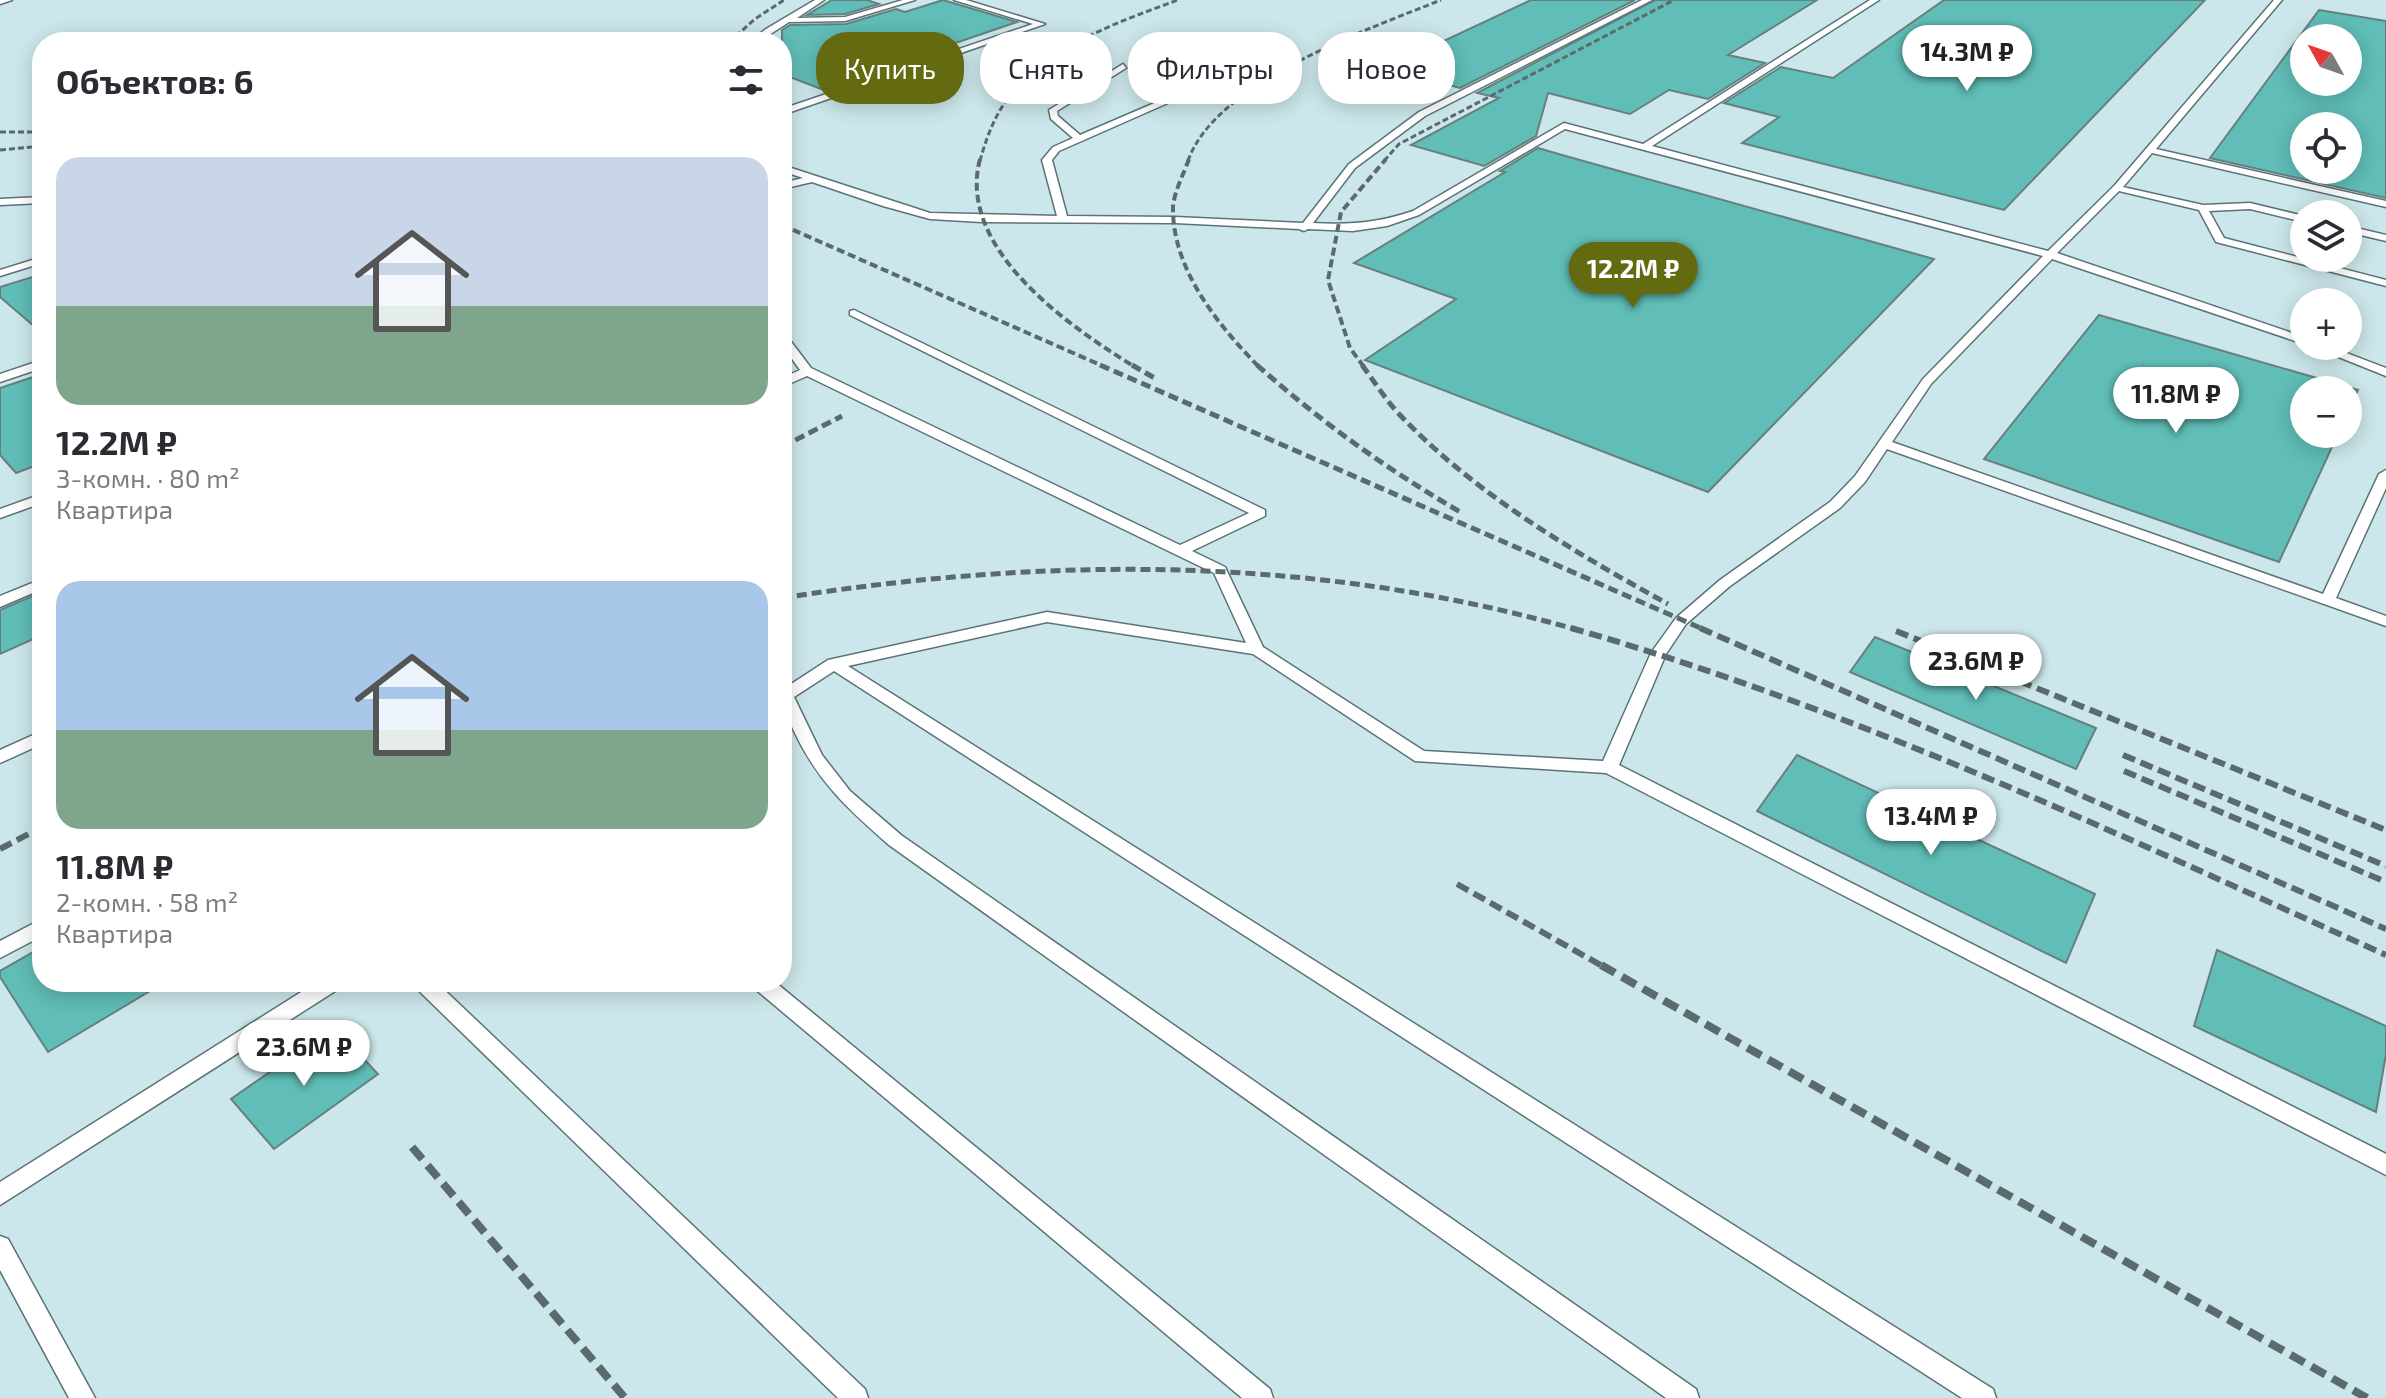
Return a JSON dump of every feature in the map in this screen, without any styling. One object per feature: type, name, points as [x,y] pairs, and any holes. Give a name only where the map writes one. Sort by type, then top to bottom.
[{"type":"lane","points":[[0,2],[8,0]]},
{"type":"lane","points":[[764,32],[820,0]]},
{"type":"lane","points":[[789,20],[845,19],[911,0]]},
{"type":"lane","points":[[792,109],[1041,24],[958,0]]},
{"type":"lane","points":[[1304,228],[1352,166],[1422,114],[1648,0]]},
{"type":"lane","points":[[1643,148],[1875,0]]},
{"type":"lane","points":[[1609,767],[1659,653],[1681,621],[1725,583],[1835,505],[1860,479],[1927,382],[2049,254],[2117,188],[2278,0]]},
{"type":"lane","points":[[1080,140],[1054,117],[1053,110],[1123,66]]},
{"type":"lane","points":[[1063,219],[1047,160],[1056,149],[1162,104]]},
{"type":"lane","points":[[792,172],[930,216],[1175,220],[1304,228],[1372,226],[1403,218],[1564,126],[2049,254],[2290,336]]},
{"type":"lane","points":[[2150,150],[2386,204]]},
{"type":"lane","points":[[792,184],[812,179]]},
{"type":"lane","points":[[2117,188],[2203,208],[2250,206],[2290,216]]},
{"type":"lane","points":[[0,202],[32,200]]},
{"type":"lane","points":[[2203,208],[2220,240],[2386,283]]},
{"type":"lane","points":[[2362,232],[2386,238]]},
{"type":"lane","points":[[0,273],[32,263]]},
{"type":"lane","points":[[854,313],[1260,513],[1180,551]]},
{"type":"lane","points":[[792,351],[807,371],[1220,570],[1257,650]]},
{"type":"lane","points":[[2354,360],[2386,372]]},
{"type":"lane","points":[[0,378],[32,367]]},
{"type":"lane","points":[[792,378],[807,371]]},
{"type":"lane","points":[[1886,444],[2386,621]]},
{"type":"lane","points":[[2327,601],[2386,474]]},
{"type":"lane","points":[[0,514],[32,502]]},
{"type":"lane","points":[[0,602],[32,588]]},
{"type":"lane","points":[[792,690],[834,664],[1047,617],[1257,650],[1421,757],[1609,767],[2386,1165]]},
{"type":"lane","points":[[834,664],[1984,1398]]},
{"type":"lane","points":[[792,713],[815,758],[844,795],[895,840],[1687,1398]]},
{"type":"lane","points":[[0,757],[32,742]]},
{"type":"lane","points":[[0,950],[32,932]]},
{"type":"lane","points":[[0,1194],[317,992]]},
{"type":"lane","points":[[433,992],[856,1398]]},
{"type":"lane","points":[[773,992],[1261,1398]]},
{"type":"lane","points":[[0,1247],[83,1398]]},
{"type":"building","points":[[832,0],[867,0],[879,4],[845,14],[807,15]]},
{"type":"building","points":[[943,0],[1017,22],[980,32],[964,40],[964,32],[816,32],[816,87],[792,78],[792,32],[782,30],[790,25],[846,24],[896,9],[905,12]]},
{"type":"building","points":[[1531,0],[1635,0],[1460,88],[1455,87],[1455,36]]},
{"type":"building","points":[[1655,0],[1817,0],[1728,55],[1765,63],[1708,99],[1669,90],[1630,114],[1548,93],[1536,136],[1484,166],[1411,145],[1499,98],[1477,93]]},
{"type":"building","points":[[1944,0],[2205,0],[2004,210],[1742,143],[1779,117],[1724,103],[1781,67],[1833,78]]},
{"type":"building","points":[[2319,10],[2386,21],[2386,198],[2324,184],[2362,184],[2362,112],[2290,112],[2290,176],[2210,158],[2290,49],[2290,96],[2362,96],[2362,24],[2309,24]]},
{"type":"building","points":[[1538,148],[1934,259],[1708,492],[1365,360],[1456,299],[1354,263],[1505,172],[1500,171]]},
{"type":"building","points":[[32,277],[32,324],[0,297],[0,287]]},
{"type":"building","points":[[2099,315],[2310,376],[2290,376],[2290,448],[2332,448],[2279,562],[1984,459]]},
{"type":"building","points":[[32,377],[32,467],[16,473],[0,455],[0,388]]},
{"type":"building","points":[[32,596],[32,640],[0,654],[0,610]]},
{"type":"building","points":[[1875,637],[2096,728],[2076,769],[1850,672]]},
{"type":"building","points":[[1797,755],[2095,894],[2066,963],[1757,811]]},
{"type":"building","points":[[2217,950],[2386,1026],[2386,1054],[2376,1112],[2194,1026]]},
{"type":"building","points":[[32,953],[32,992],[148,992],[48,1052],[0,977],[0,971]]},
{"type":"building","points":[[334,1027],[378,1074],[274,1149],[231,1099]]},
{"type":"railway","points":[[740,32],[784,0]]},
{"type":"railway","points":[[980,161],[1000,110],[1020,84],[1039,67],[1083,39],[1178,0]]},
{"type":"railway","points":[[1189,160],[1204,133],[1229,107],[1261,83],[1336,43],[1441,0]]},
{"type":"railway","points":[[1384,161],[1399,144],[1674,0]]},
{"type":"railway","points":[[0,132],[32,132]]},
{"type":"railway","points":[[0,150],[32,147]]},
{"type":"railway","points":[[980,159],[977,192],[985,224],[1001,254],[1024,282],[1051,307],[1135,367]]},
{"type":"railway","points":[[1364,367],[1350,348],[1328,280],[1341,212],[1386,159]]},
{"type":"railway","points":[[1189,160],[1173,207],[1180,252],[1200,294],[1228,333],[1258,366]]},
{"type":"railway","points":[[792,229],[1105,367]]},
{"type":"railway","points":[[1100,365],[1705,630]]},
{"type":"railway","points":[[1132,365],[1158,380]]},
{"type":"railway","points":[[1362,365],[1399,414],[1428,443],[1492,495],[1561,542],[1668,604]]},
{"type":"railway","points":[[1258,366],[1356,444],[1462,513]]},
{"type":"railway","points":[[792,442],[842,416]]},
{"type":"railway","points":[[792,597],[982,575],[1082,570],[1182,570],[1281,576],[1380,587],[1479,605],[1575,629]]},
{"type":"railway","points":[[1571,628],[1575,629]]},
{"type":"railway","points":[[1700,628],[2386,929]]},
{"type":"railway","points":[[1575,629],[1676,660],[1883,735],[2085,820],[2386,955]]},
{"type":"railway","points":[[1896,631],[2386,830]]},
{"type":"railway","points":[[2123,755],[2386,866]]},
{"type":"railway","points":[[2124,771],[2386,882]]},
{"type":"railway","points":[[0,849],[32,832]]},
{"type":"railway","points":[[1457,884],[1604,967]]},
{"type":"railway","points":[[1601,965],[2367,1398]]},
{"type":"railway","points":[[412,1147],[625,1398]]}]
